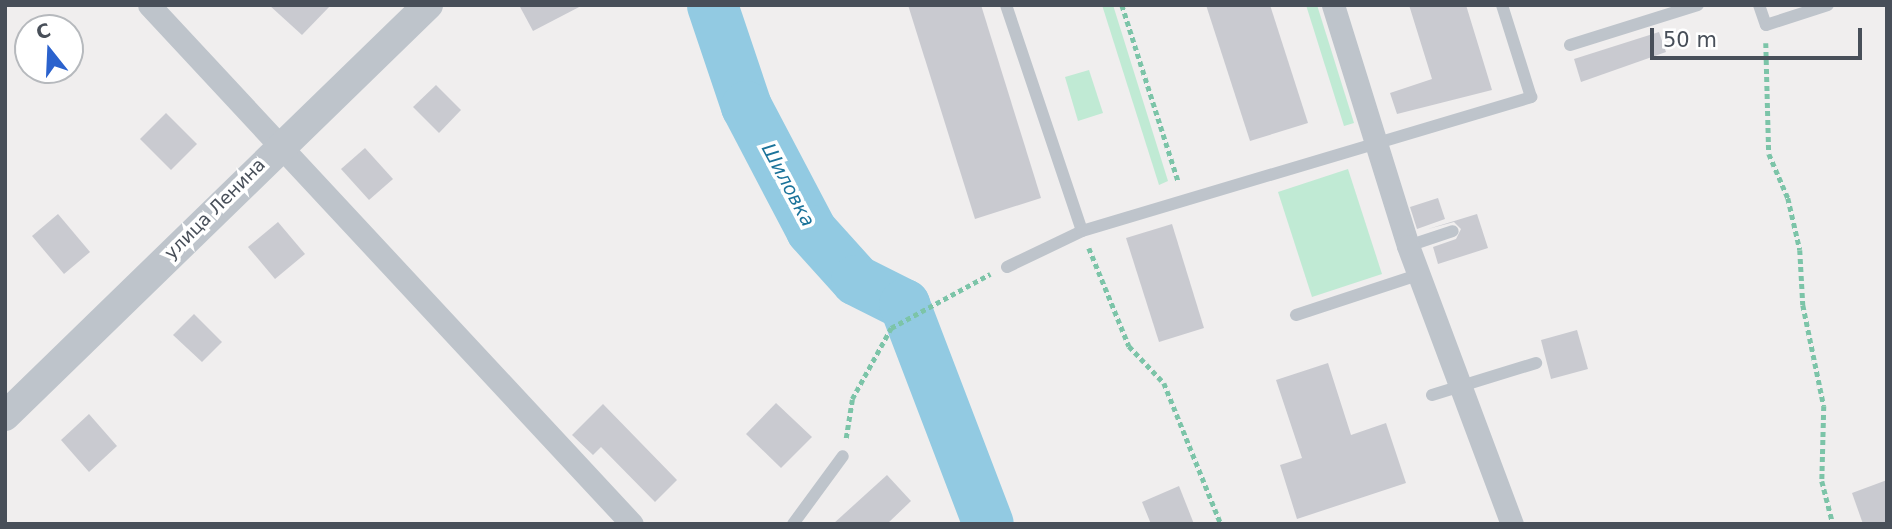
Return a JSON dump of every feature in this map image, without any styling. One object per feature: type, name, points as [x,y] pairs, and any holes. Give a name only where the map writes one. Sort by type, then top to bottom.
[{"type":"street","points":[[149,5],[283,143],[632,524]]},
{"type":"street","name":"улица Ленина","points":[[5,416],[428,5]]},
{"type":"street","points":[[1333,5],[1408,246],[1456,387],[1512,524]]},
{"type":"lane","points":[[1006,5],[1082,231]]},
{"type":"lane","points":[[1007,267],[1082,231],[1531,97],[1502,5]]},
{"type":"lane","points":[[1570,45],[1671,9],[1698,5]]},
{"type":"lane","points":[[1759,5],[1766,25],[1828,5]]},
{"type":"lane","points":[[1408,246],[1453,231]]},
{"type":"lane","points":[[1296,316],[1418,275]]},
{"type":"lane","points":[[1432,395],[1536,363]]},
{"type":"lane","points":[[793,524],[843,456]]},
{"type":"path","points":[[1122,5],[1184,200]]},
{"type":"path","points":[[1766,25],[1769,154],[1788,198],[1800,250],[1803,305],[1824,406],[1822,481],[1833,524]]},
{"type":"path","points":[[1082,231],[1129,346],[1164,383],[1221,524]]},
{"type":"path","points":[[843,456],[852,399],[891,328],[920,310],[1007,267]]},
{"type":"green space","points":[[1102,5],[1113,5],[1168,181],[1159,185]]},
{"type":"green space","points":[[1306,5],[1317,5],[1354,123],[1344,126]]},
{"type":"green space","points":[[1089,70],[1103,113],[1078,121],[1065,77]]},
{"type":"green space","points":[[1348,169],[1382,274],[1312,297],[1278,192]]},
{"type":"building","points":[[269,5],[331,5],[302,35]]},
{"type":"building","points":[[519,5],[583,5],[533,31]]},
{"type":"building","points":[[908,5],[981,5],[1041,198],[975,219]]},
{"type":"building","points":[[1206,5],[1270,5],[1308,123],[1250,141]]},
{"type":"building","points":[[1409,5],[1466,5],[1492,90],[1397,114],[1390,93],[1432,79]]},
{"type":"building","points":[[1659,32],[1666,52],[1581,82],[1574,59]]},
{"type":"building","points":[[436,85],[461,110],[439,133],[413,107]]},
{"type":"building","points":[[166,113],[197,144],[171,170],[140,139]]},
{"type":"building","points":[[365,148],[393,179],[369,200],[341,169]]},
{"type":"building","points":[[1438,198],[1445,219],[1417,229],[1410,207]]},
{"type":"building","points":[[58,214],[90,252],[64,274],[32,236]]},
{"type":"building","points":[[1477,214],[1488,248],[1438,264],[1433,247],[1456,239],[1461,229],[1454,222],[1428,229]]},
{"type":"building","points":[[278,222],[305,254],[275,279],[248,247]]},
{"type":"building","points":[[1172,224],[1204,328],[1159,342],[1126,238]]},
{"type":"building","points":[[194,314],[222,342],[202,362],[173,335]]},
{"type":"building","points":[[1577,330],[1588,369],[1551,379],[1541,340]]},
{"type":"building","points":[[1328,363],[1351,435],[1386,423],[1406,483],[1297,519],[1280,465],[1302,458],[1276,380]]},
{"type":"building","points":[[776,403],[812,437],[781,468],[746,434]]},
{"type":"building","points":[[603,404],[677,480],[655,502],[601,447],[593,455],[572,435]]},
{"type":"building","points":[[89,414],[117,446],[89,472],[61,440]]},
{"type":"building","points":[[887,475],[911,501],[887,524],[833,524]]},
{"type":"building","points":[[1887,480],[1887,524],[1863,524],[1852,493]]},
{"type":"building","points":[[1179,486],[1194,524],[1151,524],[1142,502]]},
{"type":"waterway","name":"Шиловка","points":[[712,5],[746,106],[811,230],[856,280],[904,304],[988,524]]}]
